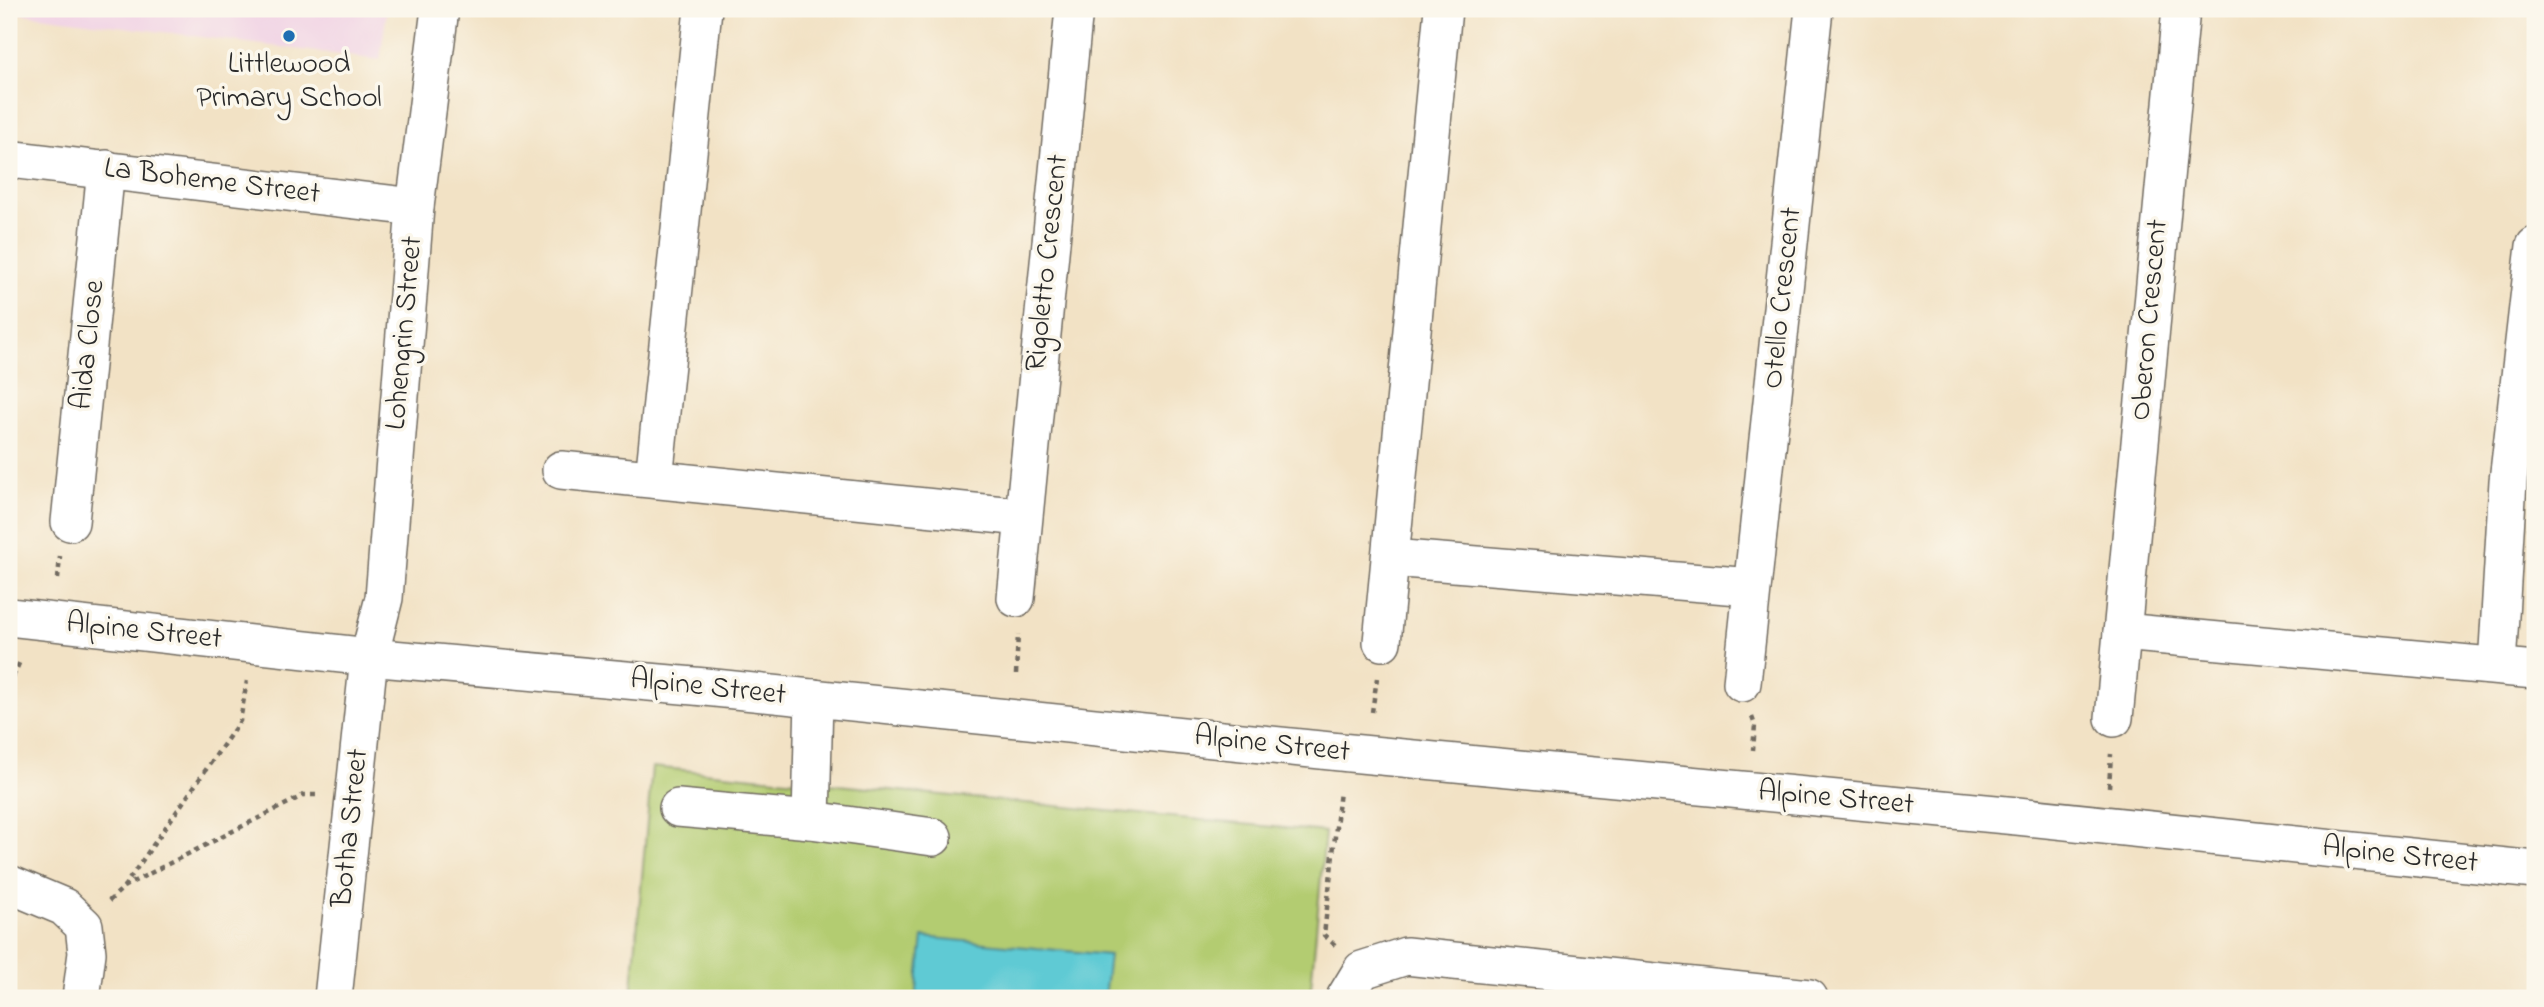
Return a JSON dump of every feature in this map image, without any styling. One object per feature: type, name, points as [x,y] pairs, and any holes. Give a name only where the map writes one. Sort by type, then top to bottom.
[{"type":"street","name":"Lohengrin Street","points":[[369,657],[384,598],[415,207],[440,9]]},
{"type":"street","points":[[654,479],[703,9]]},
{"type":"street","name":"Rigoletto Crescent","points":[[1017,611],[1023,517],[1073,9]]},
{"type":"street","points":[[1382,642],[1443,9]]},
{"type":"street","name":"Otello Crescent","points":[[1742,683],[1814,9]]},
{"type":"street","name":"Oberon Crescent","points":[[2114,718],[2181,9]]},
{"type":"street","name":"La Boheme Street","points":[[9,159],[415,207]]},
{"type":"street","name":"Aida Close","points":[[70,522],[106,169]]},
{"type":"street","points":[[2497,666],[2508,481],[2535,246]]},
{"type":"street","points":[[561,470],[1023,517]]},
{"type":"street","points":[[1391,558],[1752,587]]},
{"type":"street","name":"Alpine Street","points":[[9,617],[369,657],[2017,816],[2535,870]]},
{"type":"street","points":[[2122,632],[2535,670]]},
{"type":"street","name":"Botha Street","points":[[332,998],[369,657]]},
{"type":"street","points":[[811,820],[814,698]]},
{"type":"street","points":[[678,808],[811,820],[933,837]]},
{"type":"street","points":[[9,884],[64,907],[84,926],[87,953],[81,998]]},
{"type":"street","points":[[1353,984],[1406,956],[1809,998]]},
{"type":"path","points":[[1016,674],[1017,611]]},
{"type":"path","points":[[9,686],[21,659]]},
{"type":"path","points":[[84,926],[122,888],[240,721],[247,681]]},
{"type":"path","points":[[1340,791],[1324,934],[1353,984]]},
{"type":"path","points":[[122,888],[304,795],[321,795]]},
{"type":"shaded area","name":"Littlewood Primary School","points":[[9,9],[387,9],[380,60],[9,12]]},
{"type":"green space","points":[[652,767],[1325,832],[1310,998],[631,998]]},
{"type":"water","points":[[923,937],[1109,955],[1104,998],[916,998]]},
{"type":"place","name":"Littlewood Primary School","points":[[289,36]]}]
